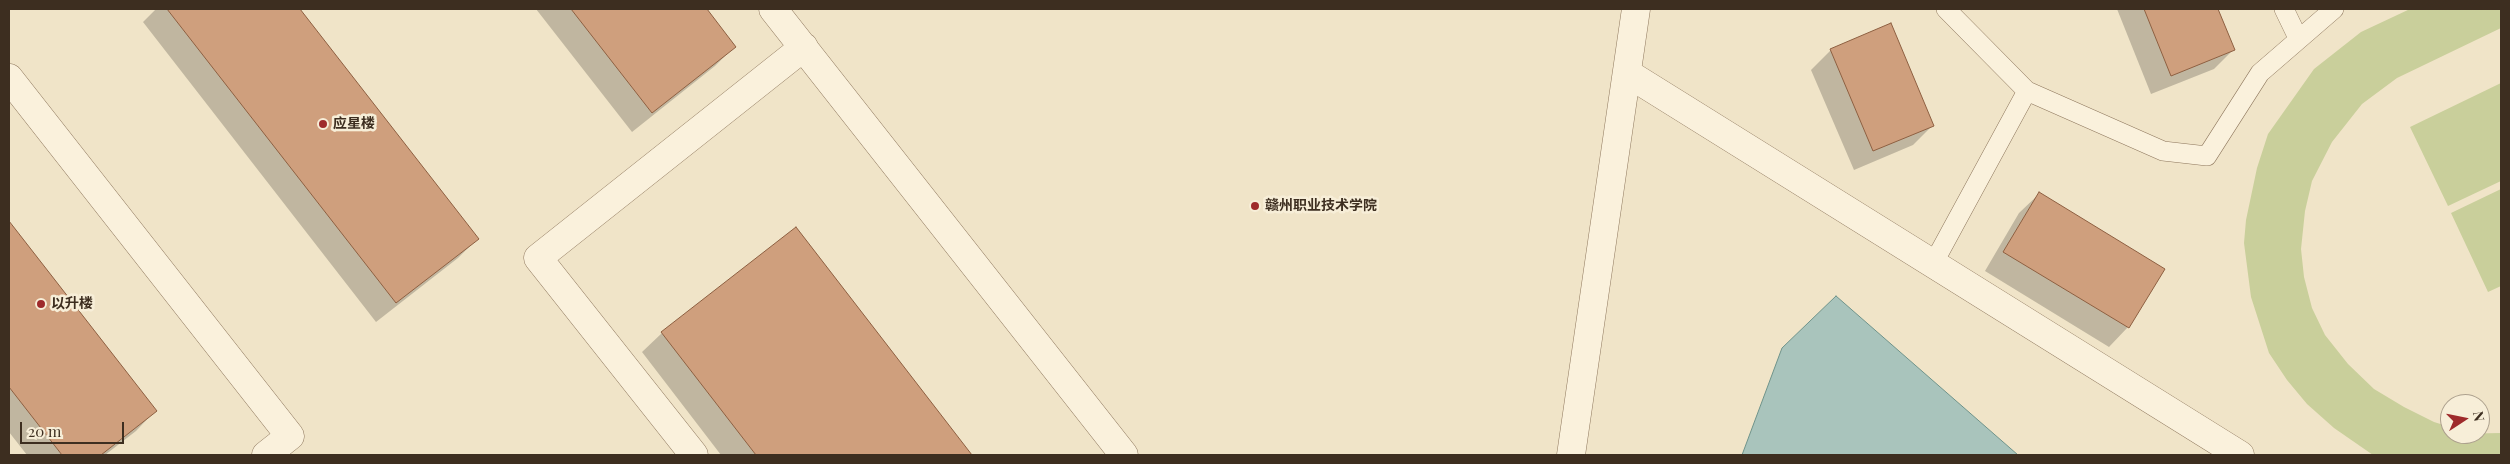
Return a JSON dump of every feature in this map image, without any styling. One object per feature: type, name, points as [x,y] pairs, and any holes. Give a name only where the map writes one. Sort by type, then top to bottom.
[{"type":"street","points":[[773,9],[1124,455]]},
{"type":"street","points":[[1571,455],[1636,9]]},
{"type":"street","points":[[694,455],[538,258],[804,47]]},
{"type":"street","points":[[1627,73],[2240,455]]},
{"type":"street","points":[[9,78],[290,436],[266,455]]},
{"type":"lane","points":[[1946,9],[2027,91],[2163,151],[2208,156],[2260,73],[2298,38],[2334,9]]},
{"type":"lane","points":[[2284,9],[2298,38]]},
{"type":"lane","points":[[1933,264],[2027,91]]},
{"type":"green space","points":[[2410,9],[2501,9],[2501,28],[2397,78],[2362,104],[2332,142],[2312,181],[2305,211],[2301,249],[2304,277],[2312,308],[2325,335],[2348,364],[2374,389],[2404,407],[2440,424],[2440,444],[2490,444],[2490,433],[2501,433],[2501,455],[2373,455],[2334,428],[2307,404],[2287,380],[2269,353],[2251,297],[2244,243],[2246,220],[2257,168],[2268,134],[2314,69],[2361,32]]},
{"type":"green space","points":[[2501,83],[2501,181],[2448,206],[2410,127]]},
{"type":"green space","points":[[2501,189],[2501,286],[2488,292],[2451,213]]},
{"type":"water","points":[[1836,296],[2018,455],[1742,455],[1782,348]]},
{"type":"building","name":"应星楼","points":[[167,9],[300,9],[479,239],[396,303]]},
{"type":"building","points":[[571,9],[707,9],[736,47],[652,113]]},
{"type":"building","points":[[2144,9],[2218,9],[2235,50],[2171,76]]},
{"type":"building","points":[[1891,23],[1934,126],[1873,151],[1830,49]]},
{"type":"building","points":[[2039,192],[2165,269],[2129,328],[2003,252]]},
{"type":"building","name":"以升楼","points":[[9,221],[157,411],[101,455],[62,455],[9,387]]},
{"type":"building","points":[[796,227],[972,455],[756,455],[661,332]]},
{"type":"place","name":"应星楼","points":[[323,124]]},
{"type":"place","name":"赣州职业技术学院","points":[[1255,206]]},
{"type":"place","name":"以升楼","points":[[41,304]]}]
